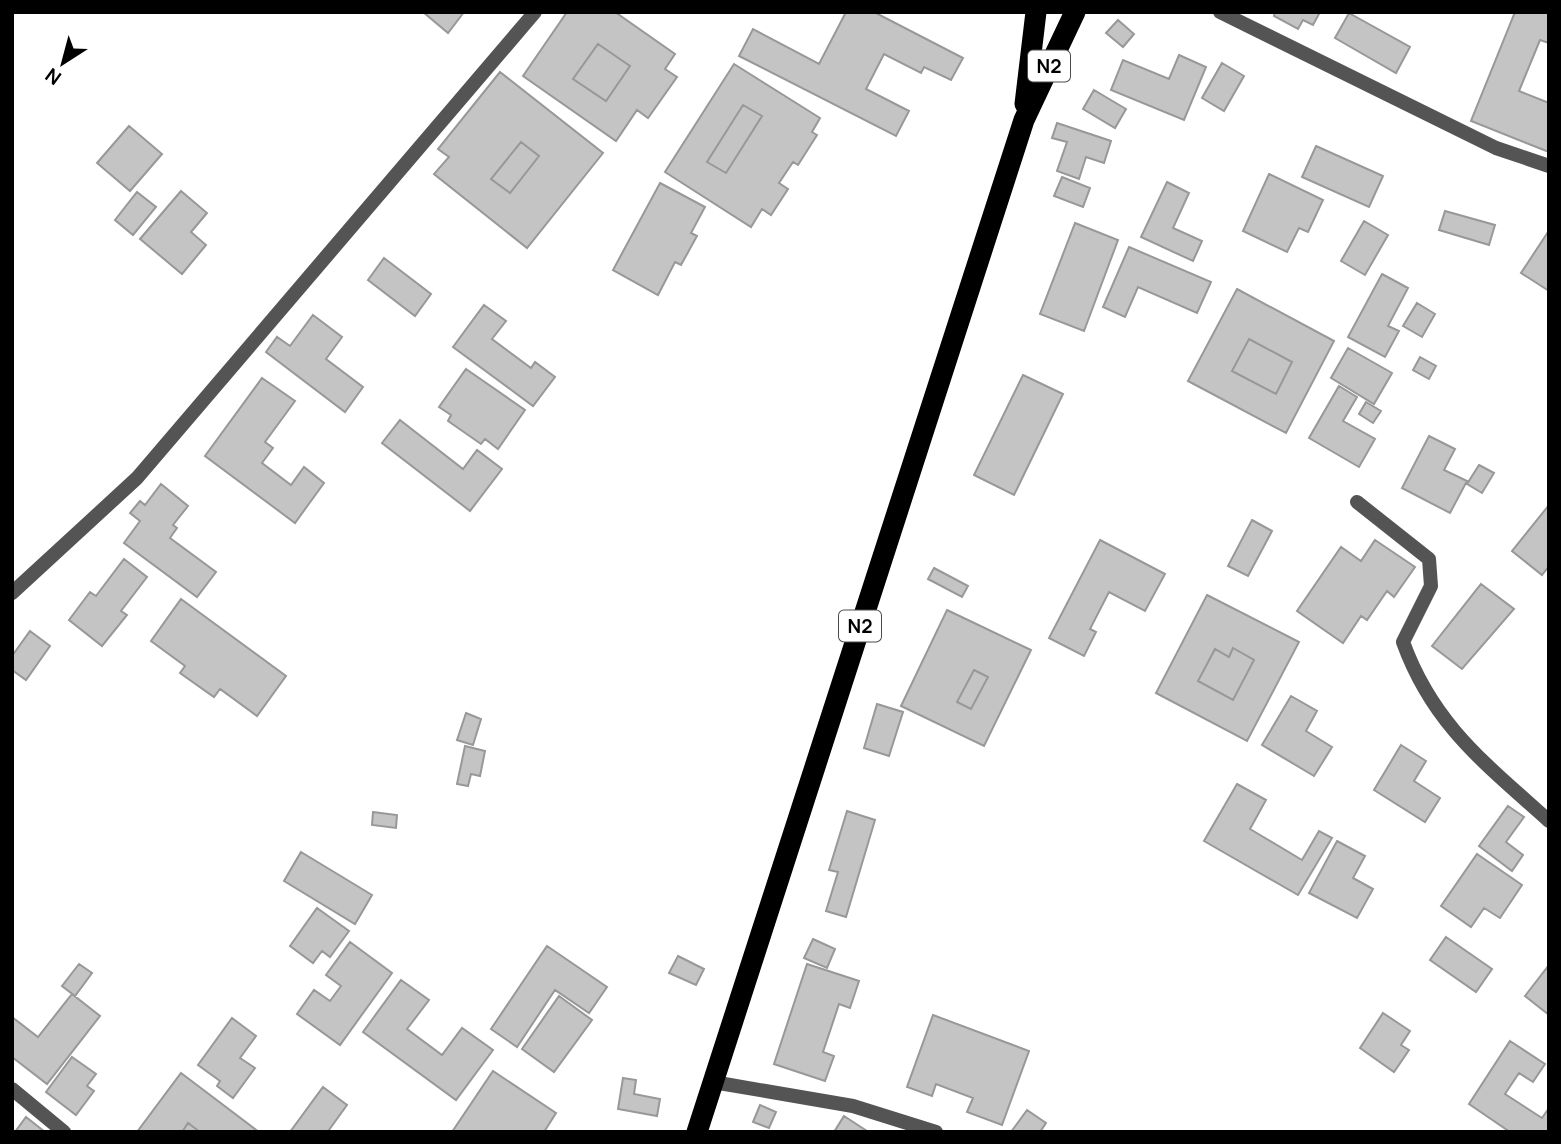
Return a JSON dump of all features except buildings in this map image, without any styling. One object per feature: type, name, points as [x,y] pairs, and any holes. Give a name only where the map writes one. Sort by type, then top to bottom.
[{"type":"highway","name":"N2","points":[[1024,120],[1036,12]]},
{"type":"highway","name":"N2","points":[[697,1132],[1024,120],[1075,12]]},
{"type":"street","points":[[12,593],[137,478],[535,12]]},
{"type":"street","points":[[1220,12],[1496,148],[1549,166]]},
{"type":"street","points":[[1357,502],[1429,559],[1430,586],[1403,642],[1415,675],[1453,733],[1549,821]]},
{"type":"street","points":[[713,1082],[853,1106],[936,1132]]},
{"type":"street","points":[[12,1088],[64,1132]]}]
